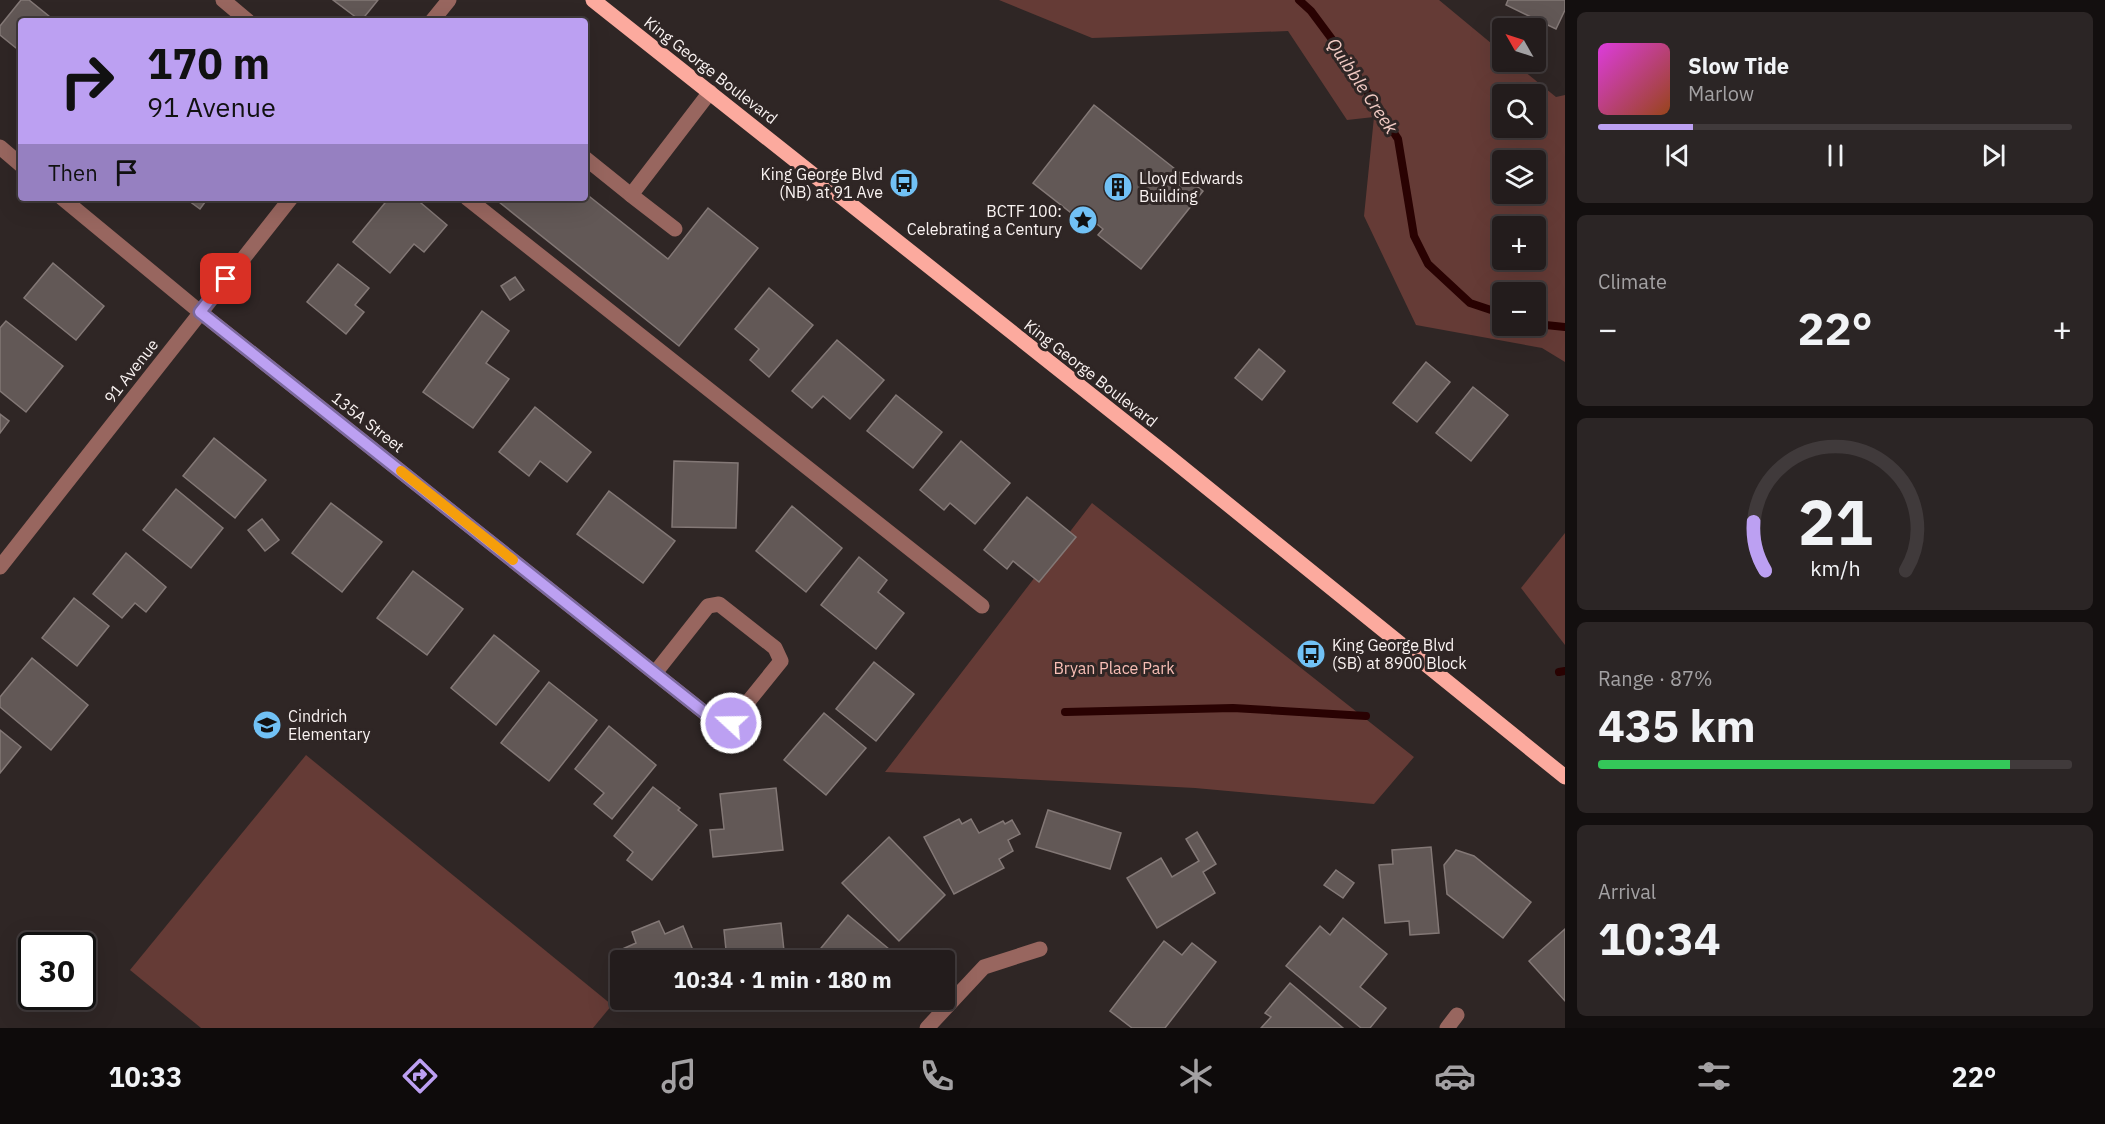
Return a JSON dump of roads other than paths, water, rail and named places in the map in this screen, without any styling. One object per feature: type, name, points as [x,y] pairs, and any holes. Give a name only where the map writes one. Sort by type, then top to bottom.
[{"type":"main road","name":"King George Boulevard","points":[[593,0],[1168,456],[1565,777]]},
{"type":"street","points":[[223,0],[244,18]]},
{"type":"street","points":[[434,18],[449,0]]},
{"type":"street","points":[[631,195],[710,92]]},
{"type":"street","points":[[0,147],[18,162]]},
{"type":"street","points":[[588,160],[675,229]]},
{"type":"street","name":"135A Street","points":[[66,201],[200,312],[715,721],[723,724],[731,723],[781,661],[775,648],[719,604],[713,604],[708,606],[655,673]]},
{"type":"street","name":"91 Avenue","points":[[0,567],[289,201]]},
{"type":"street","points":[[470,201],[982,606]]},
{"type":"street","points":[[927,1028],[984,967],[1040,949]]},
{"type":"street","points":[[1447,1028],[1457,1015]]},
{"type":"waterway","name":"Quibble Creek","points":[[1299,0],[1311,11],[1340,50],[1398,139],[1414,236],[1428,264],[1470,303],[1492,310]]},
{"type":"waterway","name":"Quibble Creek","points":[[1546,325],[1565,327]]},
{"type":"waterway","points":[[1559,672],[1565,671]]},
{"type":"waterway","points":[[1065,712],[1233,708],[1366,716]]},
{"type":"place","name":"King George Blvd (NB) at 91 Ave","points":[[904,183]]},
{"type":"place","name":"Lloyd Edwards Building","points":[[1118,187]]},
{"type":"place","name":"BCTF 100: Celebrating a Century","points":[[1083,220]]},
{"type":"place","name":"King George Blvd (SB) at 8900 Block","points":[[1311,654]]},
{"type":"place","name":"Cindrich Elementary","points":[[267,725]]},
{"type":"park label","name":"Bryan Place Park","points":[[1114,668]]}]
